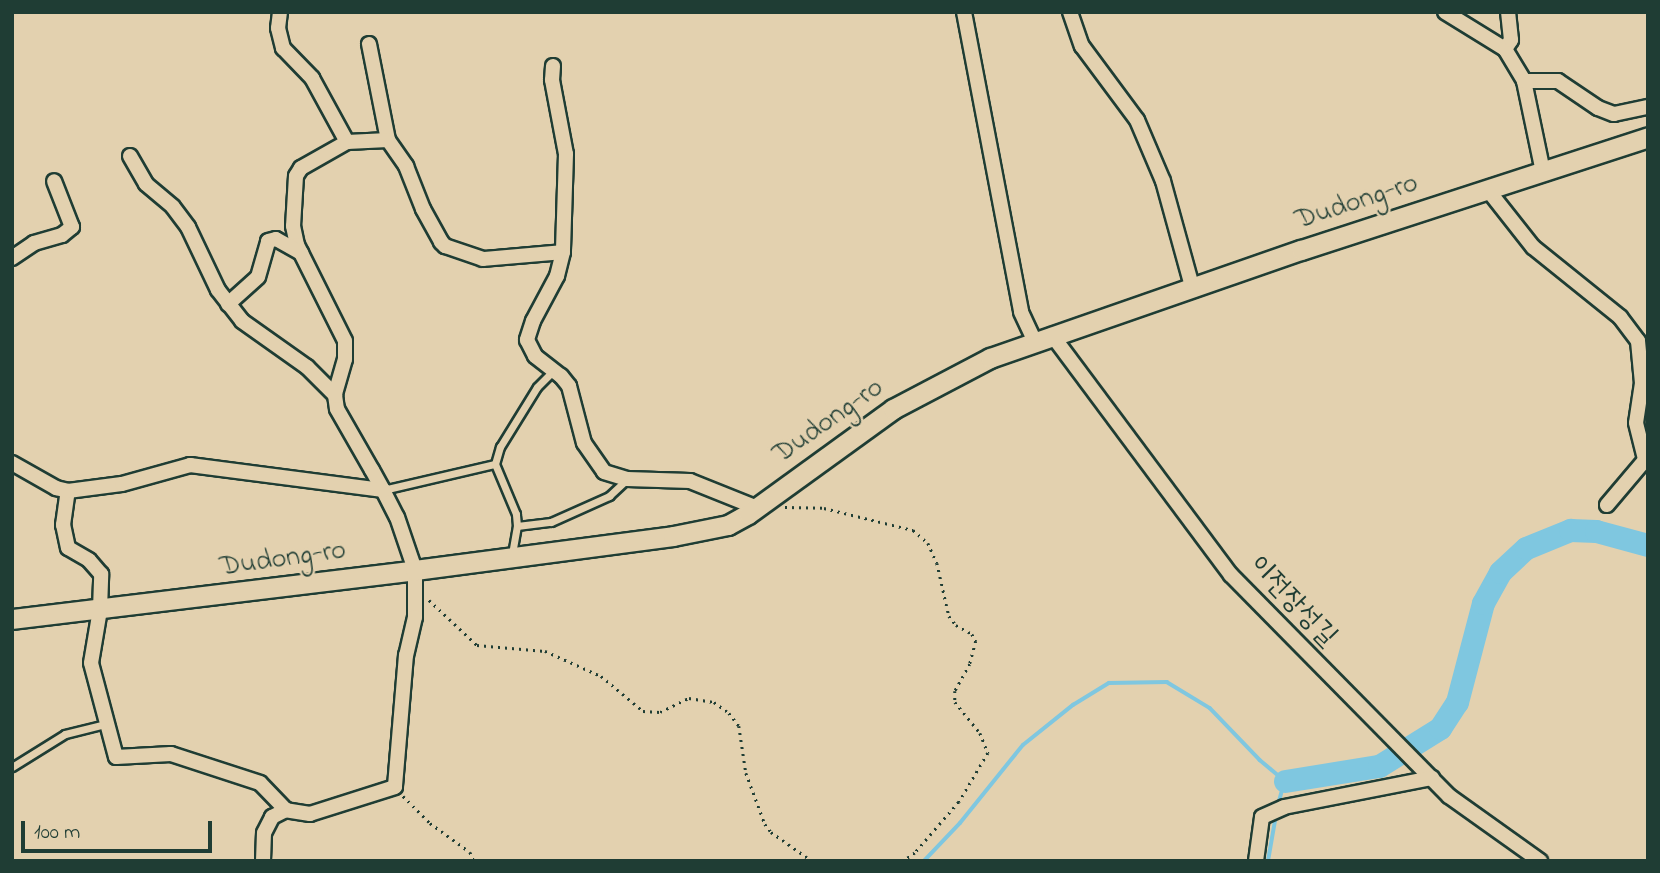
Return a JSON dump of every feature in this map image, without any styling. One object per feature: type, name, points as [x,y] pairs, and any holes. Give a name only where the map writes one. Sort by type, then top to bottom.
[{"type":"main road","name":"Dudong-ro","points":[[12,620],[511,558],[673,536],[728,525],[757,508],[893,409],[990,358],[1648,137]]},
{"type":"street","points":[[280,12],[278,28],[283,48],[312,78],[347,142]]},
{"type":"street","name":"이전장성길","points":[[964,12],[1021,312],[1231,575],[1449,796],[1540,861]]},
{"type":"street","points":[[1070,12],[1082,46],[1138,120],[1163,181],[1193,290]]},
{"type":"street","points":[[1445,12],[1506,49],[1524,80],[1543,172]]},
{"type":"street","points":[[1506,49],[1511,40],[1508,12]]},
{"type":"street","points":[[369,44],[388,140],[406,166],[423,209],[445,246],[491,259],[563,252]]},
{"type":"street","points":[[553,66],[552,80],[566,154],[563,252],[557,276],[533,321],[527,340],[535,356],[569,386],[584,443],[604,472],[627,479],[690,481],[757,508]]},
{"type":"street","points":[[1524,80],[1558,81],[1598,108],[1614,114],[1648,107]]},
{"type":"street","points":[[263,861],[264,833],[272,817],[286,810],[310,814],[330,810],[395,788],[415,594],[415,570],[397,517],[337,409],[335,396],[345,359],[345,341],[301,253],[293,226],[296,176],[301,169],[347,142],[388,140]]},
{"type":"street","points":[[130,156],[146,184],[173,208],[188,227],[218,290],[228,304],[243,321],[307,367],[335,396]]},
{"type":"street","points":[[12,258],[34,243],[62,236],[72,227],[54,181]]},
{"type":"street","points":[[1488,190],[1533,247],[1620,317],[1638,341],[1642,383],[1636,423],[1645,460],[1606,505]]},
{"type":"street","points":[[228,304],[250,287],[263,270],[268,241],[276,239],[301,253]]},
{"type":"street","points":[[12,463],[56,488],[68,491],[122,484],[190,465],[383,490]]},
{"type":"street","points":[[68,491],[64,516],[68,548],[89,560],[101,574],[100,610],[91,663],[105,724],[116,757],[171,754],[260,783],[286,810]]},
{"type":"street","points":[[1256,861],[1262,817],[1284,807],[1428,774]]},
{"type":"lane","points":[[511,558],[517,526],[516,513],[495,464],[500,447],[537,387],[554,370]]},
{"type":"lane","points":[[383,490],[495,464]]},
{"type":"lane","points":[[517,526],[551,522],[609,496],[627,479]]},
{"type":"lane","points":[[12,767],[65,734],[105,724]]},
{"type":"path","points":[[757,508],[824,508],[913,530],[928,542],[937,563],[949,616],[956,625],[972,634],[976,641],[970,664],[955,691],[955,702],[980,733],[988,753],[959,802],[915,853],[903,861]]},
{"type":"path","points":[[415,594],[424,595],[477,645],[545,651],[601,676],[643,711],[660,712],[690,698],[714,702],[729,713],[738,726],[746,773],[765,824],[771,832],[812,861]]},
{"type":"path","points":[[395,788],[430,823],[470,852],[474,861]]},
{"type":"waterway","points":[[1285,781],[1379,766],[1440,728],[1457,702],[1483,603],[1500,572],[1526,548],[1570,530],[1596,531],[1648,545]]},
{"type":"waterway","points":[[924,861],[960,823],[1023,745],[1073,705],[1109,683],[1167,682],[1210,708],[1260,760],[1285,781],[1279,804]]},
{"type":"waterway","points":[[1268,861],[1276,815]]}]
